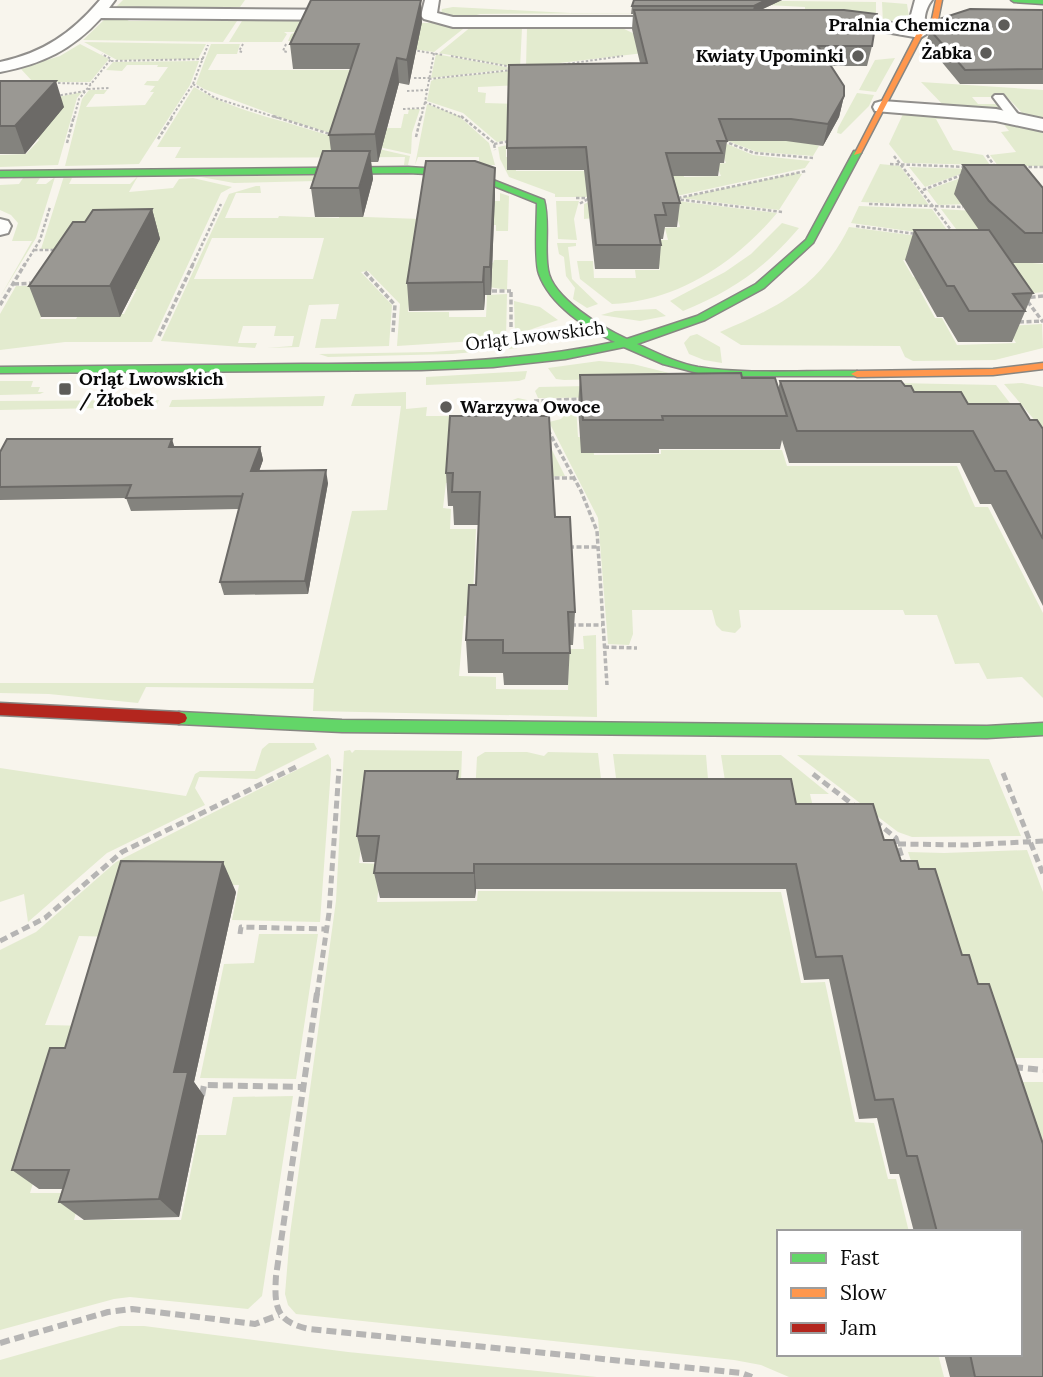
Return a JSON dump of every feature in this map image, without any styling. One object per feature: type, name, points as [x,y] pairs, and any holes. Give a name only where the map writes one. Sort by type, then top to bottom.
[{"type":"street","points":[[0,67],[53,53],[69,42],[108,0]]},
{"type":"street","name":"Orląt Lwowskich","points":[[920,33],[916,26],[920,3],[925,0]]},
{"type":"street","name":"Orląt Lwowskich","points":[[0,370],[447,365],[523,360],[625,342],[677,327],[760,287],[792,261],[818,230],[920,33],[930,28],[940,7],[939,0]]},
{"type":"street","points":[[1014,0],[1043,2]]},
{"type":"street","points":[[425,10],[438,20],[459,22],[709,22]]},
{"type":"street","points":[[97,13],[373,15]]},
{"type":"street","points":[[806,21],[849,22],[920,33]]},
{"type":"street","points":[[882,107],[1015,118],[1043,125]]},
{"type":"street","points":[[0,174],[394,170],[470,174],[541,202],[542,264],[546,280],[559,299],[604,333],[682,367],[714,372],[943,373],[1040,369]]},
{"type":"street","points":[[0,709],[342,726],[987,732],[1043,729]]},
{"type":"lane","points":[[999,97],[1015,118]]},
{"type":"path","points":[[160,136],[193,84],[210,43]]},
{"type":"path","points":[[234,43],[243,43]]},
{"type":"path","points":[[410,50],[515,68]]},
{"type":"path","points":[[417,134],[434,53]]},
{"type":"path","points":[[101,54],[111,59],[110,61]]},
{"type":"path","points":[[66,147],[79,99],[110,61],[202,59]]},
{"type":"path","points":[[572,63],[573,74]]},
{"type":"path","points":[[100,73],[108,73]]},
{"type":"path","points":[[414,78],[429,78]]},
{"type":"path","points":[[65,83],[92,83]]},
{"type":"path","points":[[193,84],[215,98],[338,137]]},
{"type":"path","points":[[50,98],[109,88]]},
{"type":"path","points":[[407,91],[427,90]]},
{"type":"path","points":[[425,102],[460,114],[467,120]]},
{"type":"path","points":[[403,109],[424,108]]},
{"type":"path","points":[[718,139],[754,153],[819,157],[813,163]]},
{"type":"path","points":[[494,144],[519,140]]},
{"type":"path","points":[[984,167],[997,167],[987,155]]},
{"type":"path","points":[[889,164],[971,169],[923,190]]},
{"type":"path","points":[[905,167],[959,240],[946,238]]},
{"type":"path","points":[[1022,167],[1043,167]]},
{"type":"path","points":[[778,218],[782,212],[674,198],[809,169],[802,181]]},
{"type":"path","points":[[160,334],[226,193]]},
{"type":"path","points":[[877,204],[963,207]]},
{"type":"path","points":[[0,305],[40,240],[50,208]]},
{"type":"path","points":[[870,228],[921,235]]},
{"type":"path","points":[[33,250],[66,250]]},
{"type":"path","points":[[365,272],[395,305],[393,339]]},
{"type":"path","points":[[13,284],[37,283]]},
{"type":"path","points":[[1018,289],[1043,322]]},
{"type":"path","points":[[492,291],[511,291]]},
{"type":"path","points":[[1025,298],[1043,296]]},
{"type":"path","points":[[1019,322],[1043,322]]},
{"type":"path","points":[[588,399],[535,403],[593,518],[599,547],[607,689]]},
{"type":"path","points":[[540,480],[575,478]]},
{"type":"path","points":[[562,547],[599,547]]},
{"type":"path","points":[[566,629],[566,625],[602,625]]},
{"type":"path","points":[[604,648],[637,648]]},
{"type":"path","points":[[342,726],[326,929],[276,1276],[275,1303],[279,1315],[287,1323],[309,1329],[741,1373],[752,1377]]},
{"type":"path","points":[[987,732],[1043,874]]},
{"type":"path","points":[[0,941],[45,918],[122,852],[340,745]]},
{"type":"path","points":[[805,768],[896,838],[907,874]]},
{"type":"path","points":[[898,844],[967,845],[1043,841]]},
{"type":"path","points":[[240,934],[240,927],[326,929]]},
{"type":"path","points":[[1006,1066],[1043,1070]]},
{"type":"path","points":[[202,1096],[204,1085],[304,1087]]},
{"type":"path","points":[[0,1343],[108,1312],[132,1309],[255,1324],[279,1315]]},
{"type":"green space","points":[[123,0],[245,0],[240,7],[139,7],[113,10]]},
{"type":"green space","points":[[676,0],[876,2],[876,22],[805,14],[805,7]]},
{"type":"green space","points":[[882,2],[907,4],[910,24],[883,24]]},
{"type":"green space","points":[[453,7],[570,13],[690,13],[480,14],[466,18],[441,14],[442,9]]},
{"type":"green space","points":[[106,18],[124,18],[129,21],[237,21],[223,42],[83,40]]},
{"type":"green space","points":[[242,21],[320,21],[311,42],[288,41],[291,34],[296,32],[284,32],[287,34],[282,42],[229,42]]},
{"type":"green space","points":[[421,23],[452,23],[463,29],[434,52],[368,43]]},
{"type":"green space","points":[[472,26],[478,29],[522,28],[520,68],[439,53]]},
{"type":"green space","points":[[527,28],[622,28],[669,50],[526,67]]},
{"type":"green space","points":[[84,42],[206,44],[198,59],[117,60]]},
{"type":"green space","points":[[80,44],[109,59],[90,82],[33,82],[20,68],[60,56]]},
{"type":"green space","points":[[211,44],[240,44],[237,54],[217,54],[208,70],[359,70],[374,128],[401,128],[404,114],[408,114],[409,109],[420,109],[412,133],[411,154],[365,144],[285,119],[204,89],[196,84]]},
{"type":"green space","points":[[436,54],[511,68],[513,69],[431,78]]},
{"type":"green space","points":[[895,58],[876,92],[859,90],[875,60]]},
{"type":"green space","points":[[199,61],[190,85],[139,164],[65,166],[82,99],[89,90],[107,90],[104,94],[95,94],[86,107],[145,105],[155,86],[144,85],[147,81],[158,81],[168,67],[127,65],[122,71],[106,70],[113,62]]},
{"type":"green space","points":[[517,70],[521,85],[478,87],[478,92],[486,93],[485,103],[520,104],[545,134],[497,142],[463,113],[427,101],[431,81],[435,79]]},
{"type":"green space","points":[[921,82],[1043,90],[1043,117],[1026,117],[1007,97],[972,97],[978,104],[998,104],[998,111],[947,109]]},
{"type":"green space","points":[[194,87],[250,111],[410,156],[408,165],[404,165],[405,157],[175,158],[181,147],[157,147]]},
{"type":"green space","points":[[786,89],[842,105],[824,137],[816,145],[819,146],[813,156],[757,152],[722,139],[733,131],[737,141],[770,141]]},
{"type":"green space","points":[[82,92],[77,98],[58,165],[0,167],[0,155],[26,154],[39,140],[3,108]]},
{"type":"green space","points":[[857,93],[874,95],[869,106],[841,134],[837,133],[838,128]]},
{"type":"green space","points":[[427,104],[459,116],[489,143],[495,165],[479,165],[479,157],[418,157],[415,165]]},
{"type":"green space","points":[[903,114],[931,114],[953,119],[936,119],[953,150],[983,155],[990,165],[904,163],[889,144]]},
{"type":"green space","points":[[995,120],[1043,131],[1043,166],[998,166],[990,155],[1016,152],[1001,132],[1009,131],[1002,122]]},
{"type":"green space","points":[[708,136],[753,155],[810,161],[805,168],[672,197],[555,197],[555,194],[509,177],[500,159],[498,147],[545,137],[532,149],[506,149],[506,157],[515,157],[516,171],[683,171],[684,177],[721,176],[716,164],[726,163],[721,150]]},
{"type":"green space","points":[[880,164],[900,166],[929,205],[861,202]]},
{"type":"green space","points":[[909,167],[974,169],[925,187]]},
{"type":"green space","points":[[983,170],[970,204],[938,205],[927,190]]},
{"type":"green space","points":[[796,173],[802,174],[779,210],[681,198]]},
{"type":"green space","points":[[320,175],[317,181],[234,183],[201,177]]},
{"type":"green space","points":[[64,176],[72,178],[69,184],[130,184],[138,176],[129,192],[173,188],[179,179],[193,178],[232,187],[221,193],[152,342],[65,342],[0,350],[0,314],[16,286],[72,286],[56,293],[40,319],[76,319],[79,314],[124,314],[137,289],[131,289],[93,249],[41,249]]},
{"type":"green space","points":[[55,177],[36,238],[0,297],[32,241],[12,241],[18,223],[11,215],[0,210],[0,185],[19,184],[23,178],[40,178],[36,184],[46,184]]},
{"type":"green space","points":[[256,186],[260,186],[261,193],[236,193],[225,218],[339,216],[420,219],[408,312],[449,312],[449,317],[486,317],[487,295],[507,294],[506,339],[397,346],[400,304],[368,271],[361,272],[392,305],[389,346],[315,348],[321,319],[336,319],[339,304],[309,305],[299,347],[267,348],[292,346],[294,336],[274,336],[276,326],[243,326],[238,343],[257,343],[255,348],[161,341],[229,194]],"holes":[[[212,238],[324,238],[313,279],[194,279]]]},
{"type":"green space","points":[[500,193],[509,196],[508,231],[496,231],[496,225],[492,225],[490,201],[500,201]]},
{"type":"green space","points":[[594,200],[669,200],[777,213],[743,248],[704,276],[660,296],[612,304],[580,279],[577,261],[593,261],[594,278],[636,278],[635,270],[660,270],[657,250],[650,240],[668,240],[665,228],[680,227],[675,210],[584,219],[584,204]]},
{"type":"green space","points":[[556,201],[579,201],[574,219],[577,240],[558,239]]},
{"type":"green space","points":[[859,206],[932,209],[952,237],[851,223]]},
{"type":"green space","points":[[941,209],[974,211],[993,235],[962,237]]},
{"type":"green space","points":[[782,223],[799,228],[747,277],[683,311],[670,301],[725,272],[751,254]]},
{"type":"green space","points":[[849,227],[956,241],[960,259],[903,260],[913,277],[918,278],[924,288],[919,289],[935,318],[942,318],[957,345],[1016,343],[1005,326],[1042,324],[1043,348],[995,360],[913,361],[905,357],[900,346],[741,345],[720,332],[779,304],[811,280],[837,248]]},
{"type":"green space","points":[[557,243],[576,243],[576,246],[568,247],[572,279],[598,304],[587,308],[573,299],[575,288],[566,276],[564,257],[559,254]]},
{"type":"green space","points":[[494,260],[508,260],[507,290],[483,286],[478,263],[493,263]]},
{"type":"green space","points":[[1010,261],[1043,264],[1043,292],[1027,294]]},
{"type":"green space","points":[[514,301],[540,307],[558,320],[515,335]]},
{"type":"green space","points":[[656,309],[666,316],[640,321],[601,315],[615,311]]},
{"type":"green space","points":[[697,334],[720,347],[722,363],[689,354],[684,343],[690,336]]},
{"type":"green space","points":[[514,346],[518,348],[452,354],[328,357],[319,354],[432,352]]},
{"type":"green space","points":[[599,361],[633,364],[685,377],[564,380],[556,379],[548,368]]},
{"type":"green space","points":[[527,371],[525,379],[519,381],[426,385],[426,377]]},
{"type":"green space","points":[[0,381],[33,381],[31,387],[40,387],[38,392],[44,392],[0,395]]},
{"type":"green space","points":[[895,383],[996,385],[1013,407],[906,406]]},
{"type":"green space","points":[[1022,383],[1043,387],[1043,430],[1004,384]]},
{"type":"green space","points":[[635,385],[637,397],[538,398],[535,391],[539,387]]},
{"type":"green space","points":[[406,392],[406,409],[427,407],[426,416],[465,416],[465,411],[488,409],[518,398],[527,400],[565,476],[446,483],[443,508],[451,509],[450,529],[476,529],[472,615],[464,616],[459,676],[496,677],[496,689],[568,690],[569,649],[584,649],[583,636],[596,635],[597,717],[313,711],[314,689],[146,687],[138,703],[49,694],[0,693],[0,683],[313,683],[352,511],[387,510],[401,406],[351,406],[355,394]]},
{"type":"green space","points":[[325,396],[323,406],[169,407],[172,400]]},
{"type":"green space","points":[[159,400],[156,407],[0,410],[0,401]]},
{"type":"green space","points":[[579,401],[618,406],[576,406],[578,437],[592,437],[594,455],[661,454],[661,450],[782,450],[787,466],[957,466],[975,507],[988,507],[1043,613],[1043,698],[1022,677],[987,679],[979,663],[955,664],[937,615],[905,615],[903,610],[739,610],[741,627],[735,633],[722,631],[716,625],[712,610],[632,610],[633,634],[629,645],[608,644],[598,518],[549,422],[561,419]]},
{"type":"green space","points":[[269,743],[314,743],[317,749],[257,779],[199,777],[195,788],[205,805],[107,853],[28,922],[24,894],[0,902],[0,768],[186,796],[195,774],[200,771],[255,771],[262,749]]},
{"type":"green space","points":[[344,751],[462,751],[461,782],[367,795],[359,863],[381,864],[377,902],[477,901],[478,891],[781,892],[801,983],[825,982],[855,1122],[874,1123],[888,1179],[896,1179],[909,1230],[777,1230],[777,1356],[939,1356],[944,1377],[789,1377],[761,1365],[734,1360],[296,1314],[288,1305],[285,1294],[290,1234],[336,901]]},
{"type":"green space","points":[[485,752],[527,752],[544,756],[548,752],[598,753],[601,779],[570,779],[571,803],[475,795],[477,757]]},
{"type":"green space","points":[[328,754],[331,769],[320,922],[232,920],[239,885],[175,886],[118,937],[79,936],[45,1025],[92,1026],[68,1067],[30,1193],[81,1193],[74,1220],[181,1220],[198,1135],[226,1135],[233,1097],[293,1096],[262,1296],[248,1309],[130,1297],[114,1299],[0,1330],[0,950],[36,932],[116,862]]},
{"type":"green space","points":[[613,754],[706,755],[708,779],[681,780],[618,794]]},
{"type":"green space","points":[[721,755],[781,755],[829,794],[810,794],[818,828],[727,794]]},
{"type":"green space","points":[[797,755],[989,759],[1021,836],[912,837],[898,832]]},
{"type":"green space","points":[[1027,850],[1043,892],[1043,1058],[1009,1058],[929,914],[908,852]]},
{"type":"green space","points":[[259,934],[318,934],[296,1079],[200,1078],[224,964],[254,963]]},
{"type":"green space","points":[[1016,1082],[1043,1082],[1043,1184]]},
{"type":"green space","points":[[120,1326],[144,1326],[348,1352],[597,1377],[0,1377],[0,1360]]},
{"type":"building","points":[[311,0],[421,0],[407,60],[397,58],[375,134],[329,135],[359,44],[290,44]]},
{"type":"building","points":[[634,0],[766,0],[754,6],[632,6]]},
{"type":"building","points":[[970,9],[1043,10],[1043,69],[965,70],[930,30],[939,19]]},
{"type":"building","points":[[634,10],[844,10],[877,14],[872,46],[818,46],[844,86],[844,96],[828,124],[791,119],[719,119],[727,141],[717,141],[722,153],[666,153],[680,203],[663,203],[666,215],[655,215],[661,245],[596,245],[586,147],[507,148],[509,65],[647,63]]},
{"type":"building","points":[[0,81],[56,81],[15,126],[0,126]]},
{"type":"building","points":[[323,151],[370,151],[359,188],[311,188]]},
{"type":"building","points":[[426,161],[475,161],[495,168],[490,267],[484,267],[483,282],[407,283]]},
{"type":"building","points":[[963,165],[1024,165],[1043,188],[1043,233],[1025,233],[989,201]]},
{"type":"building","points":[[152,209],[110,286],[29,286],[73,222],[85,222],[93,210]]},
{"type":"building","points":[[914,230],[989,230],[1033,293],[1013,294],[1025,311],[969,311],[954,286],[947,286]]},
{"type":"building","points":[[741,373],[742,378],[775,378],[787,416],[662,416],[663,420],[583,420],[580,375]]},
{"type":"building","points":[[780,381],[901,381],[905,386],[911,386],[914,392],[961,392],[968,404],[1020,404],[1030,420],[1037,420],[1043,429],[1043,539],[1006,471],[995,471],[973,431],[797,431]]},
{"type":"building","points":[[450,416],[549,416],[555,517],[570,517],[575,612],[568,612],[570,653],[503,653],[503,640],[466,640],[469,585],[476,585],[480,492],[452,492],[453,473],[446,473]]},
{"type":"building","points":[[7,439],[172,439],[169,447],[260,447],[251,471],[326,470],[305,581],[220,582],[243,493],[242,496],[126,498],[131,485],[0,487],[0,452]]},
{"type":"building","points":[[365,771],[458,771],[457,779],[791,779],[796,804],[873,804],[884,840],[894,840],[901,861],[917,861],[919,869],[935,869],[962,955],[969,955],[978,984],[989,984],[1043,1144],[1043,1377],[975,1377],[970,1356],[1022,1356],[1022,1230],[936,1230],[917,1156],[907,1156],[893,1099],[875,1100],[842,956],[816,957],[796,864],[474,864],[474,873],[374,873],[379,836],[357,836]]},
{"type":"building","points":[[121,861],[223,862],[174,1072],[188,1072],[159,1199],[59,1202],[69,1170],[12,1170],[50,1048],[65,1048]]},
{"type":"traffic: fast","points":[[1014,0],[1043,2]]},
{"type":"traffic: fast","points":[[0,370],[421,367],[493,364],[565,356],[635,341],[701,318],[760,286],[810,241],[857,153]]},
{"type":"traffic: fast","points":[[0,174],[408,170],[470,174],[541,202],[543,273],[559,299],[604,333],[667,362],[698,370],[733,373],[857,374]]},
{"type":"traffic: fast","points":[[179,718],[342,726],[987,732],[1043,729]]},
{"type":"traffic: slow","points":[[857,153],[920,33],[935,20],[939,0]]},
{"type":"traffic: slow","points":[[857,374],[993,372],[1043,366]]},
{"type":"traffic: jam","points":[[0,709],[179,718]]},
{"type":"place","name":"Pralnia Chemiczna","points":[[1004,25]]},
{"type":"place","name":"Żabka","points":[[986,53]]},
{"type":"place","name":"Kwiaty Upominki","points":[[858,56]]},
{"type":"place","name":"Orląt Lwowskich / Żłobek","points":[[65,389]]},
{"type":"place","name":"Warzywa Owoce","points":[[446,407]]}]
